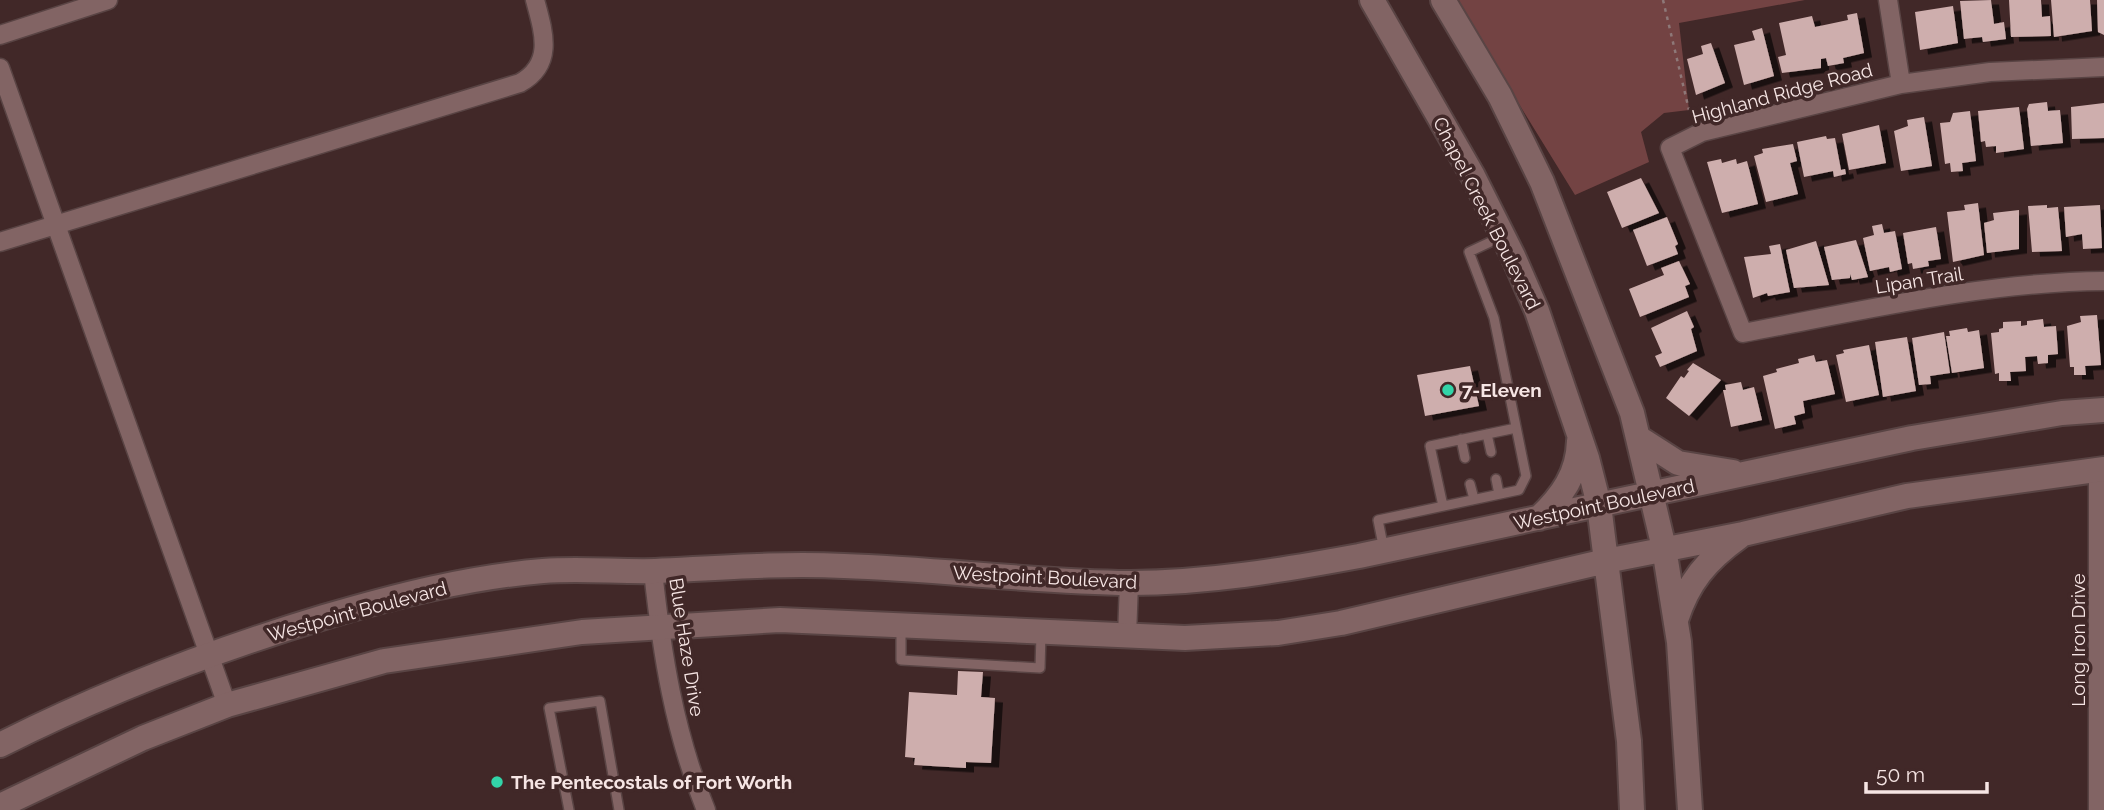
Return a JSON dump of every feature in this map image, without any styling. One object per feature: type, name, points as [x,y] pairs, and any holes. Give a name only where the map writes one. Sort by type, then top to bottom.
[{"type":"main road","name":"Chapel Creek Boulevard","points":[[1372,0],[1473,176],[1503,236],[1537,311],[1579,433],[1599,505],[1629,741],[1632,810]]},
{"type":"main road","points":[[1443,0],[1500,96],[1542,183],[1590,301],[1639,438],[1664,548],[1676,620],[1690,810]]},
{"type":"main road","name":"Westpoint Boulevard","points":[[0,745],[150,675],[385,599],[454,584],[544,571],[653,571],[746,565],[844,566],[1129,583],[1267,573],[1384,551],[1926,436],[2062,413],[2104,410]]},
{"type":"main road","points":[[1539,518],[1557,500],[1570,480],[1578,456],[1579,433]]},
{"type":"main road","points":[[1639,438],[1678,463],[1744,475]]},
{"type":"main road","points":[[0,806],[143,738],[227,705],[384,661],[582,632],[780,620],[1185,639],[1278,633],[1341,623],[1606,561],[1743,534],[1907,496],[2101,469]]},
{"type":"main road","points":[[1676,620],[1684,595],[1701,570],[1743,534]]},
{"type":"street","points":[[0,35],[65,7],[108,0]]},
{"type":"street","points":[[0,242],[520,83],[536,74],[544,56],[535,0]]},
{"type":"street","points":[[1888,0],[1901,84]]},
{"type":"street","name":"Highland Ridge Road","points":[[1743,333],[1670,148],[1702,132],[1901,84],[1990,72],[2104,67]]},
{"type":"street","points":[[0,68],[227,705]]},
{"type":"street","name":"Lipan Trail","points":[[1743,333],[1947,296],[2012,287],[2104,281]]},
{"type":"street","name":"Long Iron Drive","points":[[2098,810],[2101,469]]},
{"type":"street","name":"Blue Haze Drive","points":[[653,571],[670,700],[692,774],[706,810]]},
{"type":"street","points":[[1127,636],[1129,583]]},
{"type":"lane","points":[[1384,551],[1378,520],[1519,490],[1526,476],[1494,318],[1469,252],[1503,236]]},
{"type":"lane","points":[[1443,506],[1430,446],[1516,428]]},
{"type":"lane","points":[[1487,434],[1490,453]]},
{"type":"lane","points":[[1461,439],[1465,458]]},
{"type":"lane","points":[[1496,480],[1499,494]]},
{"type":"lane","points":[[1470,484],[1474,499]]},
{"type":"lane","points":[[901,626],[901,660],[1040,668],[1041,632]]},
{"type":"lane","points":[[569,810],[549,708],[600,701],[619,810]]},
{"type":"path","points":[[1663,0],[1689,110]]},
{"type":"shaded area","points":[[1455,0],[1805,0],[1679,23],[1689,110],[1664,113],[1641,132],[1649,162],[1575,195]]},
{"type":"building","points":[[1991,0],[1994,24],[2004,22],[2006,39],[1983,42],[1982,37],[1964,39],[1960,1]]},
{"type":"building","points":[[2009,0],[2041,0],[2042,17],[2050,16],[2051,36],[2011,37]]},
{"type":"building","points":[[2051,0],[2090,0],[2092,31],[2054,37]]},
{"type":"building","points":[[2097,0],[2104,0],[2104,35],[2098,32]]},
{"type":"building","points":[[1953,6],[1958,43],[1920,50],[1915,12]]},
{"type":"building","points":[[1857,13],[1864,53],[1843,58],[1844,63],[1828,66],[1826,58],[1821,59],[1821,68],[1782,73],[1778,57],[1786,55],[1779,23],[1812,16],[1815,27],[1848,20],[1847,15]]},
{"type":"building","points":[[1762,28],[1774,76],[1744,85],[1734,45],[1755,40],[1752,31]]},
{"type":"building","points":[[1711,43],[1725,83],[1696,95],[1687,59],[1703,54],[1701,46]]},
{"type":"building","points":[[2047,102],[2048,111],[2060,110],[2063,143],[2031,146],[2027,109],[2029,104]]},
{"type":"building","points":[[2104,103],[2104,138],[2072,139],[2071,107]]},
{"type":"building","points":[[2019,107],[2024,149],[1996,153],[1996,146],[1986,147],[1985,141],[1981,142],[1978,111]]},
{"type":"building","points":[[1970,111],[1976,161],[1962,163],[1963,171],[1951,172],[1950,163],[1945,164],[1940,123],[1950,122],[1953,113]]},
{"type":"building","points":[[1924,117],[1932,166],[1901,171],[1894,131],[1908,126],[1907,120]]},
{"type":"building","points":[[1879,125],[1886,163],[1849,170],[1842,134]]},
{"type":"building","points":[[1826,136],[1827,139],[1835,138],[1841,170],[1845,169],[1846,174],[1834,177],[1833,171],[1804,177],[1797,142]]},
{"type":"building","points":[[1793,144],[1797,161],[1790,163],[1798,194],[1766,202],[1754,156],[1763,153],[1762,149]]},
{"type":"building","points":[[1721,159],[1722,163],[1736,159],[1737,164],[1747,161],[1758,204],[1722,213],[1707,162]]},
{"type":"building","points":[[1641,178],[1659,213],[1622,228],[1607,192]]},
{"type":"building","points":[[1978,203],[1984,255],[1953,262],[1947,212],[1965,210],[1964,205]]},
{"type":"building","points":[[2047,205],[2047,208],[2058,207],[2062,251],[2032,252],[2028,206]]},
{"type":"building","points":[[2100,205],[2102,248],[2083,249],[2082,234],[2066,237],[2064,207]]},
{"type":"building","points":[[2019,210],[2019,249],[1987,253],[1984,223],[1994,220],[1993,213]]},
{"type":"building","points":[[1667,217],[1678,244],[1675,246],[1678,254],[1647,266],[1633,230]]},
{"type":"building","points":[[1882,224],[1884,233],[1895,231],[1902,269],[1890,272],[1889,267],[1870,271],[1863,238],[1874,235],[1872,226]]},
{"type":"building","points":[[1936,227],[1941,259],[1928,261],[1929,266],[1913,269],[1912,263],[1908,264],[1903,233]]},
{"type":"building","points":[[1856,240],[1868,277],[1852,280],[1850,274],[1850,278],[1832,280],[1824,247]]},
{"type":"building","points":[[1816,241],[1829,285],[1794,288],[1786,250]]},
{"type":"building","points":[[1780,244],[1790,292],[1768,296],[1767,293],[1753,298],[1744,257],[1771,254],[1769,246]]},
{"type":"building","points":[[1679,261],[1690,284],[1685,286],[1689,297],[1640,317],[1629,289],[1664,275],[1661,268]]},
{"type":"building","points":[[1687,311],[1694,327],[1691,329],[1697,351],[1660,367],[1655,356],[1662,353],[1651,328]]},
{"type":"building","points":[[2097,315],[2101,365],[2085,366],[2086,375],[2074,375],[2074,367],[2070,367],[2067,326],[2081,322],[2080,316]]},
{"type":"building","points":[[2043,319],[2044,327],[2056,326],[2058,354],[2048,355],[2048,363],[2038,364],[2037,356],[2025,357],[2026,371],[2010,372],[2011,381],[1999,381],[1999,373],[1995,374],[1991,333],[1999,332],[1999,329],[2003,328],[2003,322],[2021,321],[2021,326],[2027,325],[2027,321]]},
{"type":"building","points":[[1967,328],[1968,332],[1979,330],[1984,368],[1952,373],[1946,336],[1950,336],[1949,331]]},
{"type":"building","points":[[1944,332],[1950,373],[1930,376],[1931,384],[1919,385],[1912,338]]},
{"type":"building","points":[[1907,337],[1916,391],[1883,397],[1875,342]]},
{"type":"building","points":[[1869,345],[1879,395],[1846,402],[1836,355],[1844,353],[1843,350]]},
{"type":"building","points":[[1814,355],[1816,362],[1827,360],[1835,394],[1803,401],[1805,413],[1794,416],[1796,424],[1775,429],[1763,376],[1777,372],[1776,369],[1799,363],[1798,359]]},
{"type":"building","points":[[1693,363],[1721,380],[1689,416],[1666,398]]},
{"type":"building","name":"7-Eleven","points":[[1470,366],[1479,406],[1425,416],[1417,375]]},
{"type":"building","points":[[1741,382],[1743,390],[1754,387],[1762,420],[1731,427],[1723,390],[1726,390],[1725,385]]},
{"type":"building","points":[[958,671],[983,672],[981,697],[995,698],[991,763],[966,762],[966,768],[914,765],[915,758],[905,757],[909,692],[957,695]]},
{"type":"place","name":"7-Eleven","points":[[1448,390]]},
{"type":"place","name":"The Pentecostals of Fort Worth","points":[[497,782]]}]
